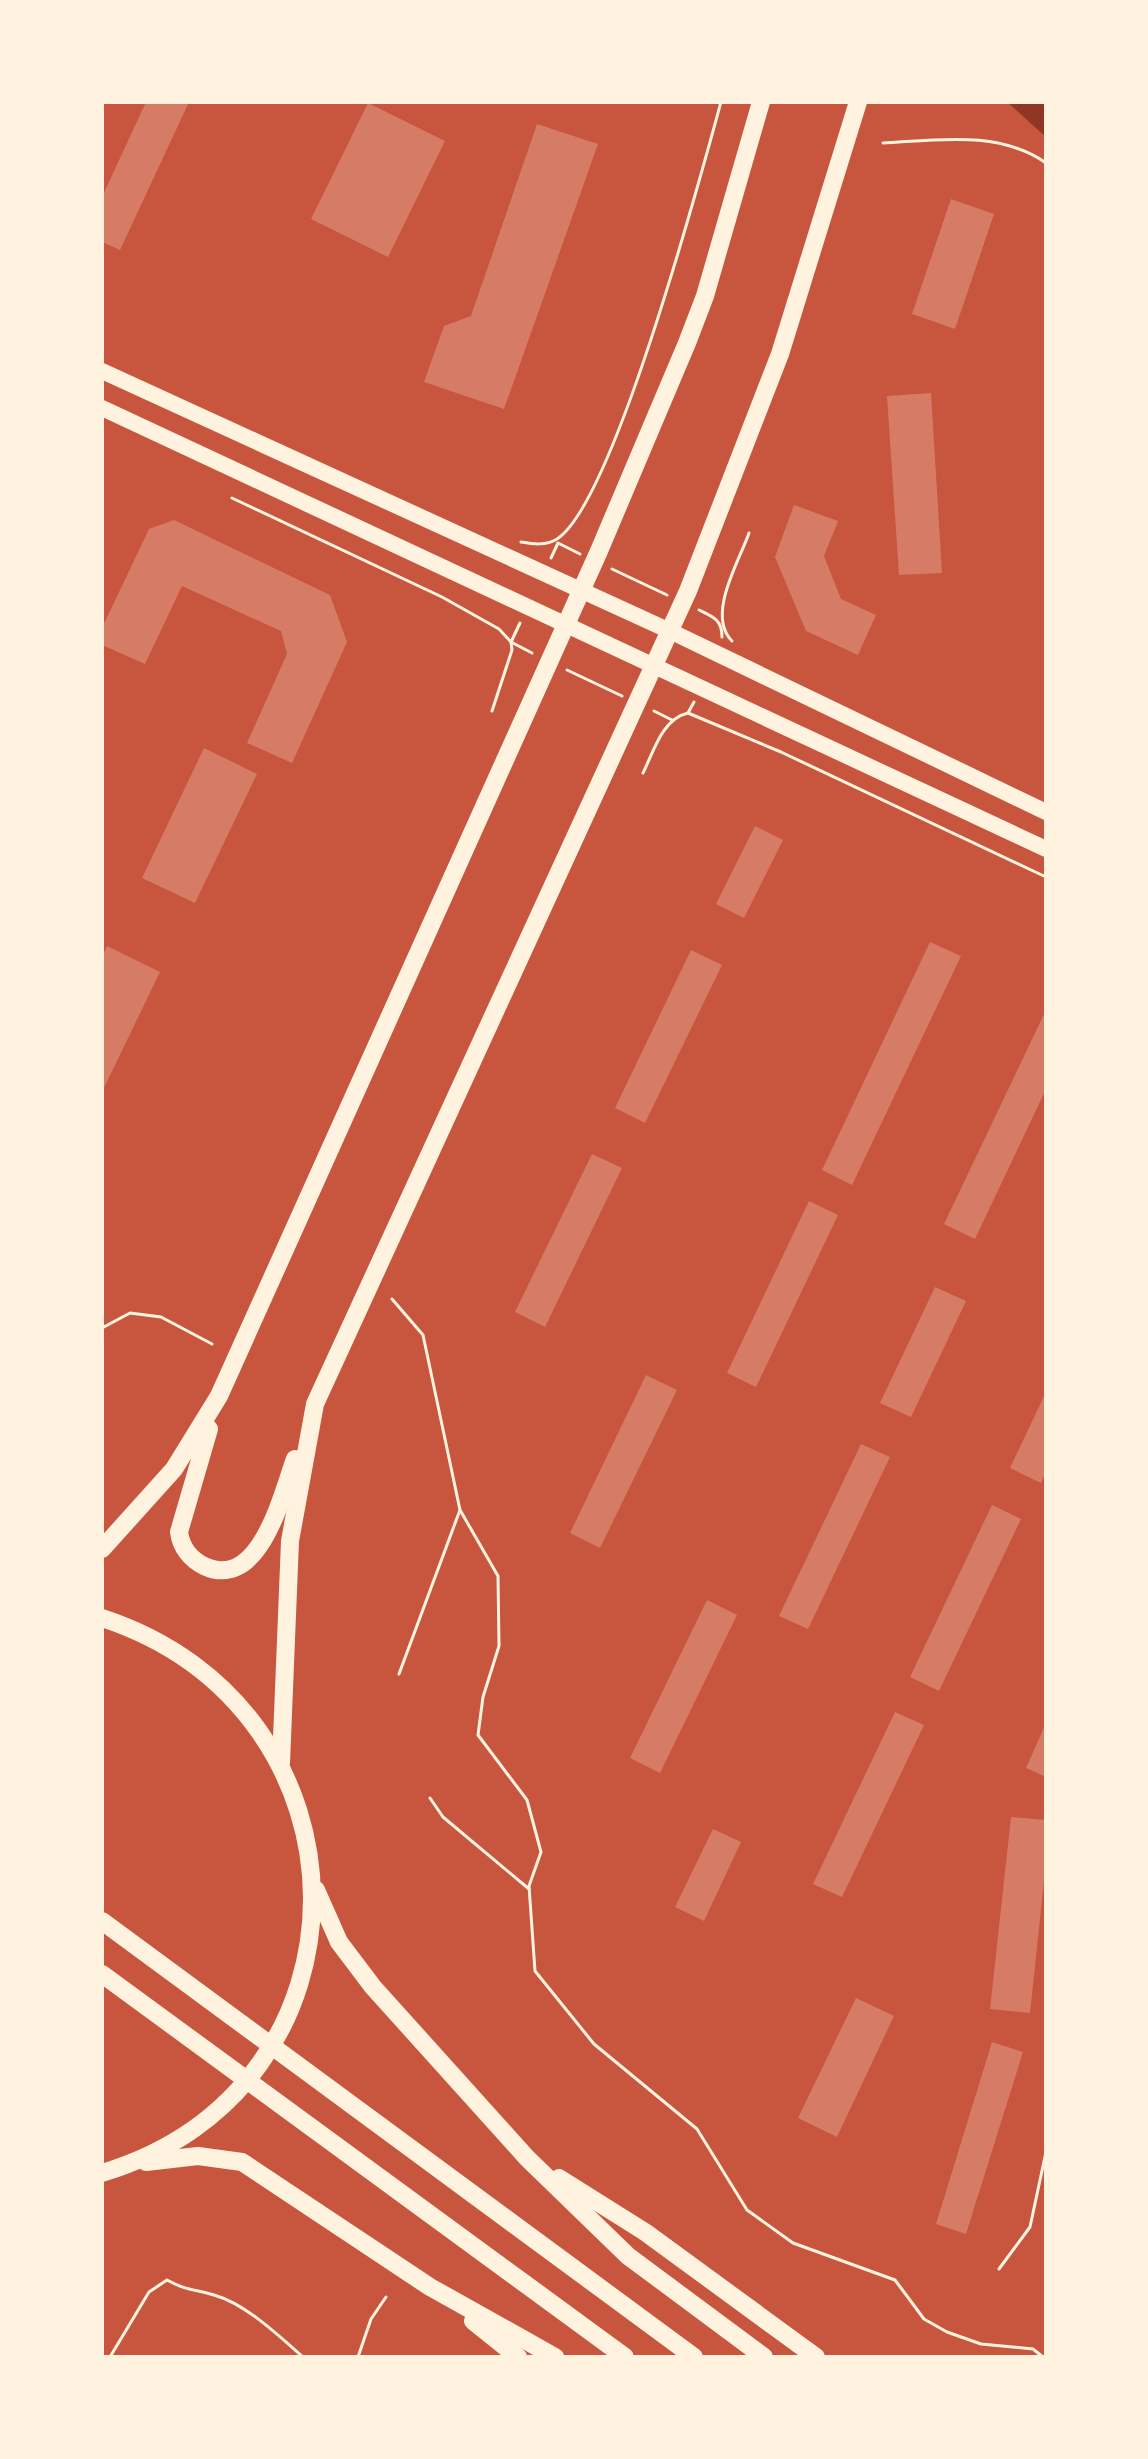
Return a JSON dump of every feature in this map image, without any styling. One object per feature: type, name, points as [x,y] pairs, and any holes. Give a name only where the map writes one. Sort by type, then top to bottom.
[{"type":"main road","points":[[102,1549],[174,1469],[219,1396],[581,591],[705,296],[761,102]]},
{"type":"main road","points":[[219,1396],[179,1532],[180,1542],[192,1558],[214,1569],[239,1565],[257,1551],[275,1514],[315,1404],[655,666],[775,369],[858,103]]},
{"type":"main road","points":[[102,371],[670,631],[1046,812]]},
{"type":"main road","points":[[102,408],[565,627],[1046,849]]},
{"type":"main road","points":[[281,1763],[290,1541],[315,1404]]},
{"type":"main road","points":[[102,1618],[138,1630],[182,1654],[221,1684],[255,1721],[281,1763],[304,1822],[313,1884],[311,1934],[300,1983],[281,2029],[254,2072],[220,2109],[180,2139],[136,2163]]},
{"type":"main road","points":[[313,1884],[339,1942],[373,1987],[527,2158],[628,2256],[764,2357]]},
{"type":"main road","points":[[102,1921],[694,2357]]},
{"type":"main road","points":[[102,1974],[625,2357]]},
{"type":"main road","points":[[102,2173],[136,2163],[198,2156],[242,2162],[430,2287],[555,2357]]},
{"type":"main road","points":[[527,2158],[645,2232],[816,2357]]},
{"type":"main road","points":[[430,2287],[518,2357]]},
{"type":"path","points":[[513,540],[537,545],[557,542],[571,524],[598,475],[632,392],[681,246],[721,102]]},
{"type":"path","points":[[883,143],[963,138],[1026,149],[1046,163]]},
{"type":"path","points":[[232,498],[442,597],[499,629],[511,642],[512,650],[492,711]]},
{"type":"path","points":[[738,645],[722,626],[722,607],[749,533]]},
{"type":"path","points":[[643,773],[665,727],[678,715],[688,713],[781,752],[1046,877]]},
{"type":"path","points":[[392,1299],[423,1335],[460,1510],[498,1576],[499,1646],[483,1697],[478,1735],[527,1800],[541,1852],[529,1889],[535,1971],[594,2044],[697,2129],[747,2210],[793,2243],[895,2280],[924,2319],[947,2332],[981,2344],[1033,2349],[1043,2357]]},
{"type":"path","points":[[102,1328],[130,1313],[161,1317],[212,1344]]},
{"type":"path","points":[[399,1674],[460,1510]]},
{"type":"path","points":[[430,1798],[443,1817],[529,1889]]},
{"type":"path","points":[[999,2269],[1030,2227],[1046,2152]]},
{"type":"path","points":[[110,2357],[149,2292],[167,2280],[189,2292],[216,2295],[244,2311],[303,2357]]},
{"type":"path","points":[[358,2357],[371,2319],[386,2297]]},
{"type":"shaded area","points":[[1007,102],[1046,102],[1046,137]]},
{"type":"building","points":[[146,102],[189,102],[120,250],[102,242],[102,197]]},
{"type":"building","points":[[368,103],[445,141],[388,257],[311,219]]},
{"type":"building","points":[[537,124],[598,144],[504,409],[424,382],[444,326],[471,316]]},
{"type":"building","points":[[951,199],[994,214],[955,329],[912,314]]},
{"type":"building","points":[[931,393],[942,573],[899,575],[887,396]]},
{"type":"building","points":[[794,505],[838,521],[824,556],[841,599],[876,615],[858,655],[806,631],[775,557]]},
{"type":"building","points":[[174,520],[330,595],[347,642],[292,763],[247,743],[287,654],[281,631],[182,586],[145,664],[102,645],[102,628],[149,529]]},
{"type":"building","points":[[204,748],[257,774],[195,903],[142,878]]},
{"type":"building","points":[[755,826],[783,840],[744,918],[716,904]]},
{"type":"building","points":[[930,942],[961,956],[852,1185],[822,1170]]},
{"type":"building","points":[[107,946],[160,972],[102,1092],[102,957]]},
{"type":"building","points":[[691,950],[722,965],[645,1123],[615,1108]]},
{"type":"building","points":[[1046,1010],[1046,1089],[975,1239],[944,1224]]},
{"type":"building","points":[[592,1154],[622,1168],[545,1327],[515,1312]]},
{"type":"building","points":[[809,1201],[838,1215],[756,1387],[727,1373]]},
{"type":"building","points":[[935,1287],[966,1301],[911,1417],[880,1403]]},
{"type":"building","points":[[646,1375],[677,1390],[600,1548],[570,1533]]},
{"type":"building","points":[[1046,1392],[1046,1472],[1041,1483],[1010,1468]]},
{"type":"building","points":[[861,1444],[890,1457],[808,1629],[779,1616]]},
{"type":"building","points":[[992,1505],[1021,1519],[939,1691],[910,1677]]},
{"type":"building","points":[[707,1600],[737,1615],[660,1773],[630,1758]]},
{"type":"building","points":[[895,1712],[924,1725],[842,1897],[813,1884]]},
{"type":"building","points":[[1046,1723],[1046,1777],[1026,1768]]},
{"type":"building","points":[[1011,1817],[1046,1820],[1046,1862],[1030,2013],[990,2009]]},
{"type":"building","points":[[713,1829],[741,1842],[704,1921],[675,1907]]},
{"type":"building","points":[[856,1998],[894,2016],[837,2137],[798,2118]]},
{"type":"building","points":[[992,2042],[1023,2052],[966,2234],[936,2224]]}]
